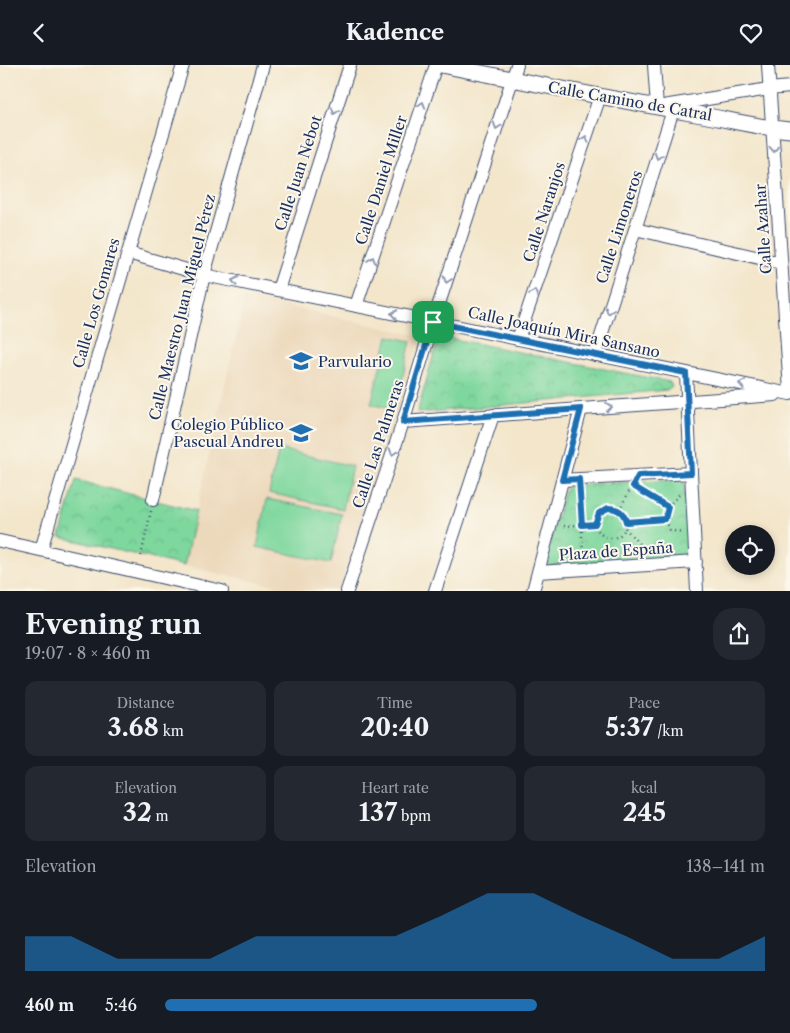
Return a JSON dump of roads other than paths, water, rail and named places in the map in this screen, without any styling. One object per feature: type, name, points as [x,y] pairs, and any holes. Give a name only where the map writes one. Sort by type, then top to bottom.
[{"type":"street","name":"Calle Los Gomares","points":[[41,550],[183,65]]},
{"type":"street","name":"Calle Maestro Juan Miguel Pérez","points":[[153,500],[204,275],[263,65]]},
{"type":"street","name":"Calle Juan Nebot","points":[[278,290],[350,65]]},
{"type":"street","name":"Calle Daniel Miller","points":[[356,306],[436,65]]},
{"type":"street","name":"Calle Camino de Catral","points":[[441,65],[514,72],[600,96],[772,129],[790,129]]},
{"type":"street","points":[[654,65],[657,107],[790,87]]},
{"type":"street","name":"Calle Azahar","points":[[768,65],[790,393]]},
{"type":"street","name":"Calle Las Palmeras","points":[[346,591],[403,422],[433,322],[514,72]]},
{"type":"street","name":"Calle Naranjos","points":[[518,339],[600,96]]},
{"type":"street","name":"Calle Limoneros","points":[[595,355],[673,110]]},
{"type":"street","points":[[635,229],[781,263]]},
{"type":"street","name":"Calle Joaquín Mira Sansano","points":[[128,253],[204,275],[790,393]]},
{"type":"street","points":[[686,373],[697,591]]},
{"type":"street","points":[[403,422],[790,393]]},
{"type":"street","points":[[533,591],[581,409]]},
{"type":"street","points":[[435,591],[493,415]]},
{"type":"street","points":[[562,480],[691,473]]},
{"type":"street","points":[[0,541],[222,591]]},
{"type":"street","name":"Plaza de España","points":[[538,572],[696,562]]},
{"type":"place","name":"Parvulario","points":[[301,361]]},
{"type":"place","name":"Colegio Público Pascual Andreu","points":[[301,433]]}]
